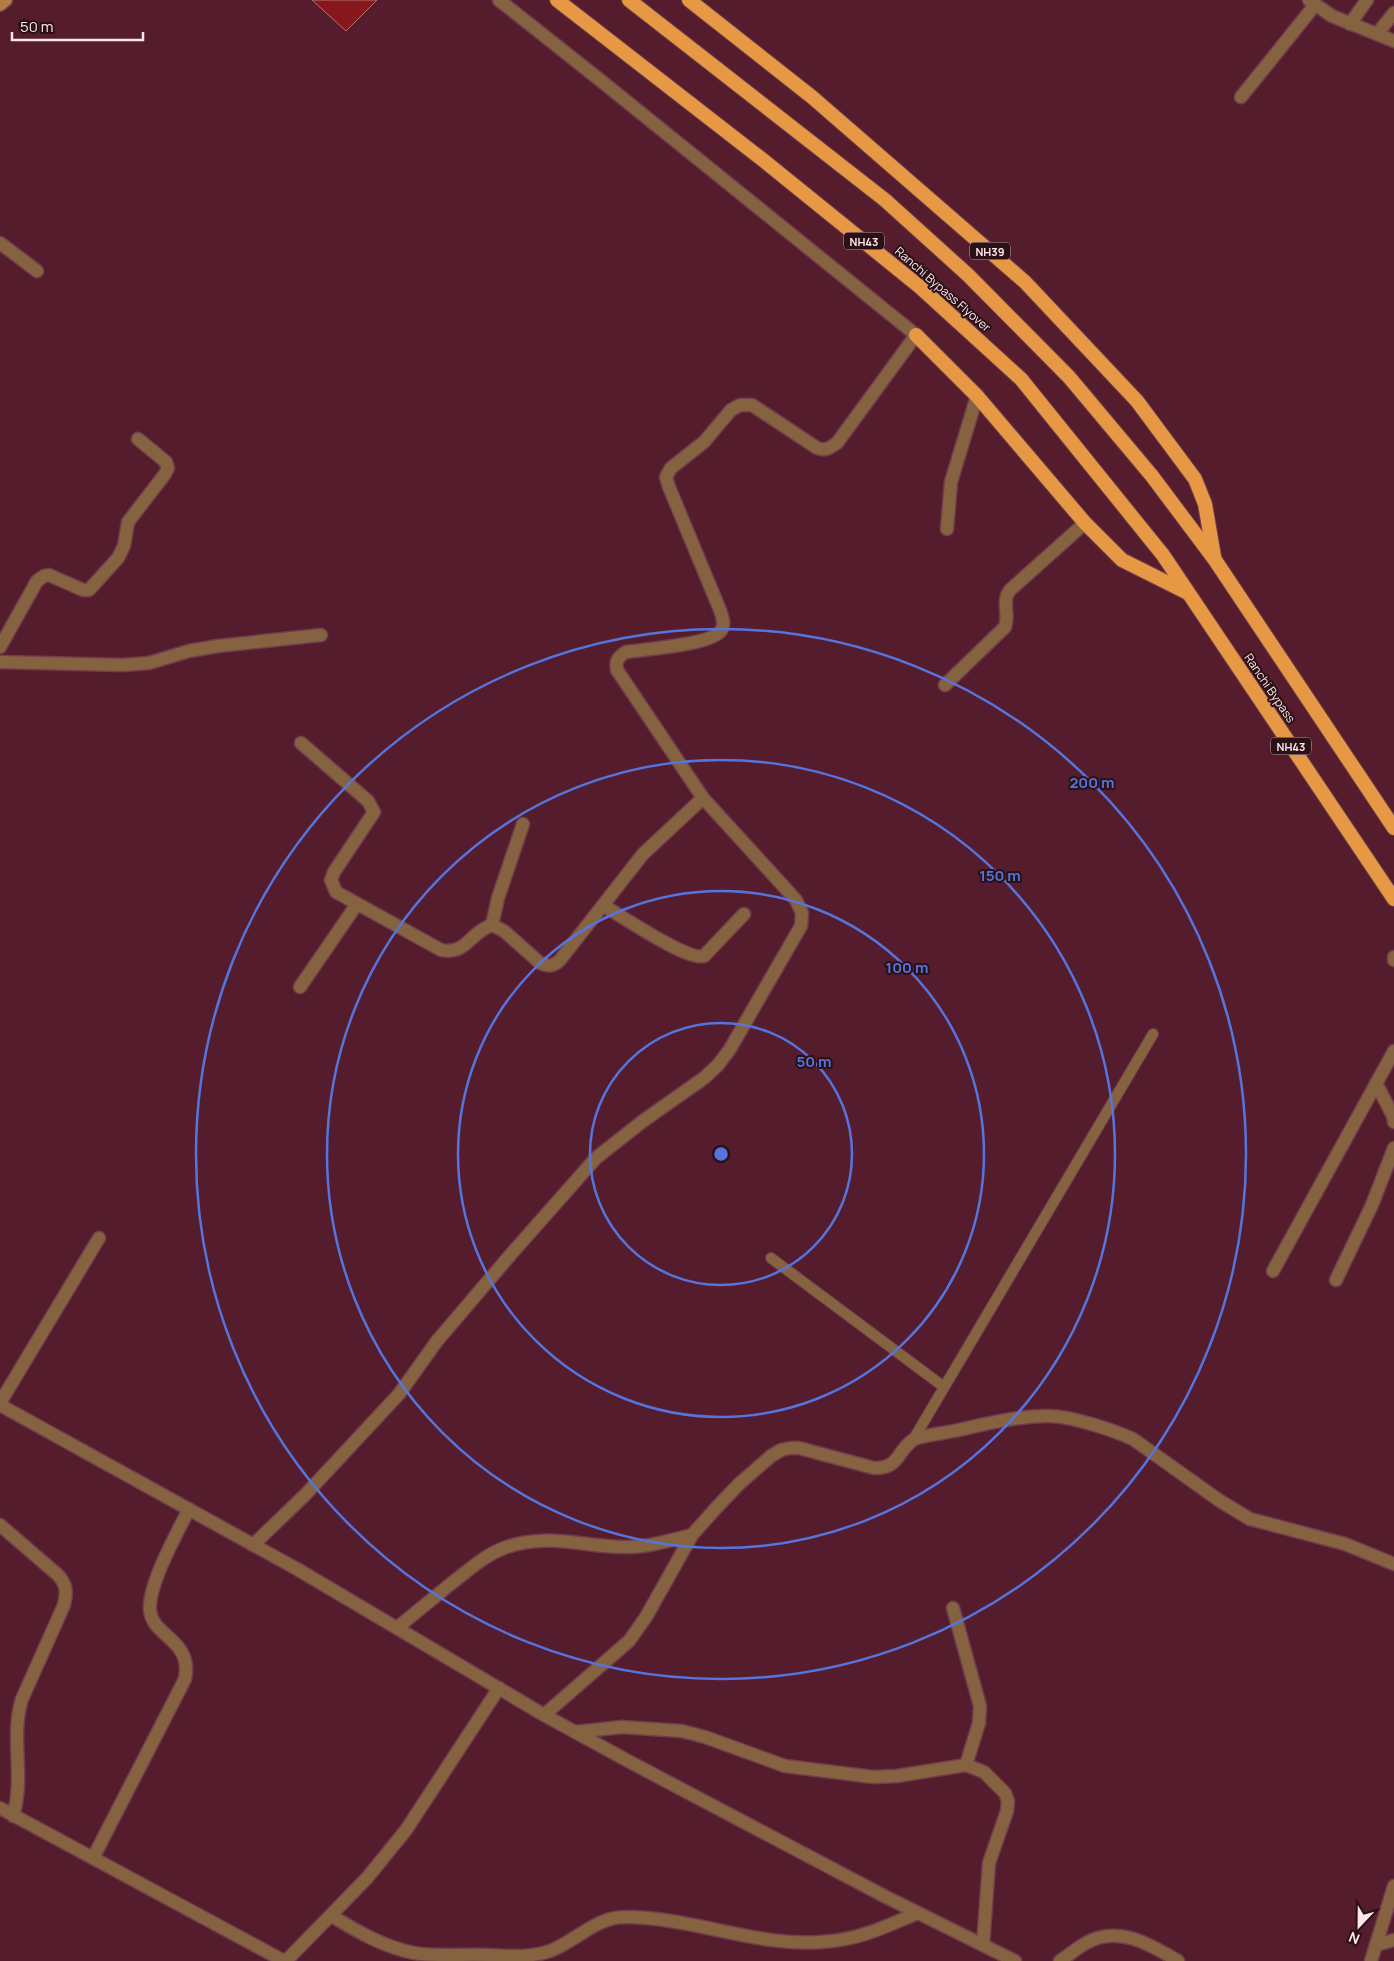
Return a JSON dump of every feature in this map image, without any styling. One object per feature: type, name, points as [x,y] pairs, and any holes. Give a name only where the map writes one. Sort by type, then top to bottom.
[{"type":"highway","name":"Ranchi Bypass Flyover","points":[[557,0],[763,160],[920,287],[1021,379],[1158,548],[1189,594]]},
{"type":"highway","name":"Ranchi Bypass Flyover","points":[[629,0],[885,200],[968,275],[1070,377],[1152,476],[1215,560]]},
{"type":"highway","name":"NH39","points":[[689,0],[812,96],[1032,289],[1138,401],[1194,480],[1204,504],[1215,560]]},
{"type":"highway","points":[[916,335],[977,396],[1085,524],[1122,560],[1189,594]]},
{"type":"highway","name":"Ranchi Bypass","points":[[1215,560],[1394,828]]},
{"type":"highway","name":"Ranchi Bypass","points":[[1189,594],[1394,899]]},
{"type":"main road","points":[[0,6],[6,0]]},
{"type":"street","points":[[253,1544],[305,1495],[399,1394],[437,1341],[596,1158],[643,1121],[704,1078],[718,1065],[730,1049],[801,926],[802,912],[796,900],[703,798],[617,670],[616,663],[619,656],[626,652],[698,642],[717,636],[723,628],[724,622],[720,610],[668,487],[666,477],[671,468],[704,442],[731,410],[740,405],[752,405],[817,448],[822,450],[830,448],[837,443],[916,335],[621,96],[499,0]]},
{"type":"street","points":[[1350,24],[1367,0]]},
{"type":"street","points":[[1241,97],[1312,2],[1332,16],[1394,41]]},
{"type":"street","points":[[1377,34],[1394,13]]},
{"type":"street","points":[[0,243],[37,271]]},
{"type":"street","points":[[947,529],[951,482],[977,396]]},
{"type":"street","points":[[0,648],[38,582],[44,576],[49,575],[83,590],[89,590],[118,558],[124,546],[128,522],[168,468],[166,462],[138,439]]},
{"type":"street","points":[[945,685],[1005,627],[1007,620],[1004,603],[1010,590],[1085,524]]},
{"type":"street","points":[[0,662],[122,665],[149,663],[189,651],[218,646],[321,635]]},
{"type":"street","points":[[301,743],[368,801],[374,812],[372,818],[334,872],[331,880],[336,892],[441,950],[450,952],[458,950],[483,929],[492,925]]},
{"type":"street","points":[[492,925],[504,931],[540,963],[547,966],[555,965],[604,906],[643,854],[703,798]]},
{"type":"street","points":[[492,925],[498,898],[523,824]]},
{"type":"street","points":[[300,987],[356,904]]},
{"type":"street","points":[[604,906],[683,952],[700,957],[704,956],[744,914]]},
{"type":"street","points":[[1273,1271],[1394,1051]]},
{"type":"street","points":[[1376,1083],[1393,1116],[1394,1122]]},
{"type":"street","points":[[1336,1280],[1372,1205],[1394,1148]]},
{"type":"street","points":[[99,1238],[0,1404],[253,1544],[544,1715],[1008,1959]]},
{"type":"street","points":[[544,1715],[629,1642],[646,1617],[692,1535],[739,1484],[781,1450],[790,1448],[799,1448],[874,1468],[881,1468],[895,1462],[913,1440],[993,1423],[1041,1417],[1062,1417],[1119,1433],[1133,1439],[1220,1501],[1250,1519],[1345,1544],[1394,1564]]},
{"type":"street","points":[[93,1858],[184,1679],[187,1669],[185,1659],[179,1648],[152,1619],[150,1606],[155,1584],[189,1509]]},
{"type":"street","points":[[0,1525],[58,1574],[65,1584],[67,1593],[64,1605],[18,1712],[16,1726],[19,1787],[14,1816]]},
{"type":"street","points":[[397,1628],[480,1561],[503,1548],[524,1542],[546,1540],[627,1548],[655,1544],[692,1535]]},
{"type":"street","points":[[953,1608],[980,1706],[979,1723],[966,1765]]},
{"type":"street","points":[[0,1808],[285,1961],[368,1878],[406,1830],[500,1688]]},
{"type":"street","points":[[576,1732],[622,1727],[682,1731],[705,1737],[786,1766],[873,1777],[897,1776],[966,1765],[984,1772],[1005,1793],[1008,1802],[1007,1811],[989,1863],[984,1946]]},
{"type":"street","points":[[1371,1961],[1394,1886]]},
{"type":"street","points":[[332,1916],[367,1937],[388,1946],[416,1953],[514,1956],[549,1951],[568,1943],[592,1926],[608,1919],[624,1917],[673,1920],[786,1942],[831,1942],[868,1934],[918,1913]]},
{"type":"street","points":[[1060,1961],[1087,1942],[1104,1936],[1116,1936],[1133,1937],[1178,1961]]},
{"type":"street","points":[[1376,1945],[1394,1940]]},
{"type":"lane","points":[[913,1440],[1152,1034]]},
{"type":"lane","points":[[771,1258],[944,1387]]},
{"type":"building","points":[[312,0],[377,0],[346,31]]}]
